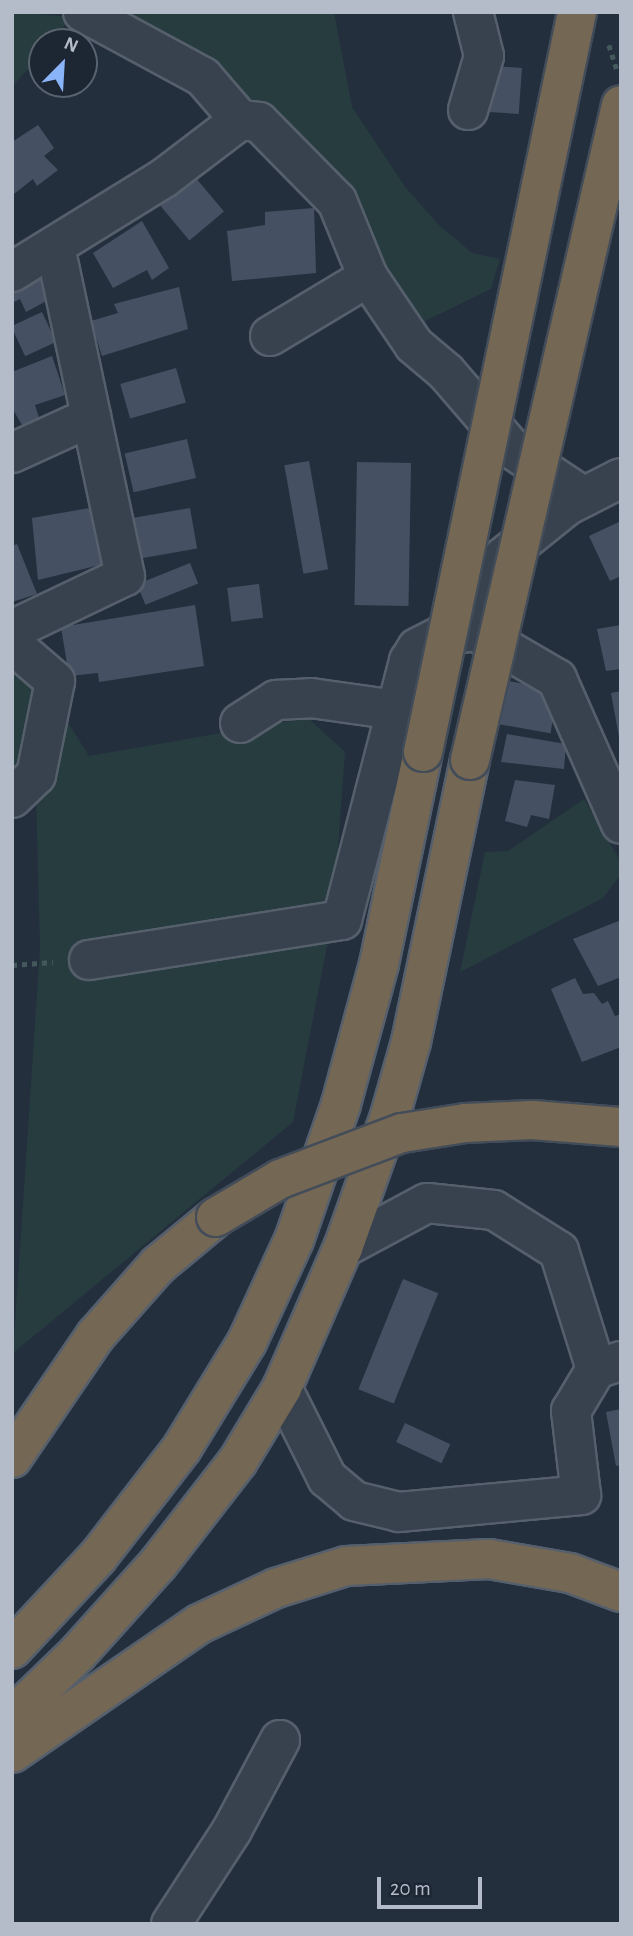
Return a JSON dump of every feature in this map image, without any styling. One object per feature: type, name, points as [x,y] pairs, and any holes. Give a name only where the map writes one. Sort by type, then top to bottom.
[{"type":"highway","points":[[12,1649],[97,1558],[182,1448],[252,1331],[294,1240],[341,1104],[379,964],[577,12]]},
{"type":"highway","points":[[12,1717],[78,1654],[158,1564],[237,1461],[282,1388],[343,1248],[411,1042],[470,760],[621,105]]},
{"type":"highway","points":[[12,1458],[96,1335],[158,1265],[216,1217],[280,1179],[402,1133],[465,1123],[532,1120],[621,1127]]},
{"type":"highway","points":[[12,1753],[199,1624],[276,1588],[346,1566],[489,1559],[570,1573],[621,1592]]},
{"type":"street","points":[[83,12],[203,77],[240,120],[259,122],[337,201],[368,277],[414,345],[446,372],[513,450],[584,497]]},
{"type":"street","points":[[468,110],[484,56],[473,12]]},
{"type":"street","points":[[12,272],[164,178],[240,120]]},
{"type":"street","points":[[12,630],[125,576],[55,246]]},
{"type":"street","points":[[270,336],[368,277]]},
{"type":"street","points":[[12,453],[91,417]]},
{"type":"street","points":[[475,631],[484,591],[502,558],[584,497],[621,478]]},
{"type":"street","points":[[89,960],[342,920],[396,710],[417,648],[441,636],[475,631],[557,679],[621,824]]},
{"type":"street","points":[[12,644],[55,681],[36,775],[12,798]]},
{"type":"street","points":[[240,723],[276,700],[311,698],[396,710]]},
{"type":"street","points":[[282,1388],[327,1479],[354,1501],[398,1512],[581,1495],[571,1411],[608,1365],[559,1251],[494,1210],[427,1203],[343,1248]]},
{"type":"street","points":[[171,1924],[232,1830],[280,1740]]},
{"type":"path","points":[[12,965],[21,964]]},
{"type":"green space","points":[[12,12],[72,17],[63,28],[28,28],[28,69],[12,87]]},
{"type":"green space","points":[[108,12],[334,12],[352,107],[406,188],[440,226],[472,253],[500,259],[491,289],[419,324],[256,103],[202,63]]},
{"type":"green space","points":[[22,650],[89,756],[308,718],[345,752],[333,915],[293,1122],[13,1353],[40,949],[36,792],[12,783],[12,655]]},
{"type":"green space","points":[[584,799],[621,862],[621,874],[603,898],[460,972],[485,852],[508,851]]},
{"type":"building","points":[[492,66],[522,68],[519,114],[489,112]]},
{"type":"building","points":[[38,125],[54,148],[44,156],[58,170],[37,186],[33,179],[14,194],[12,142]]},
{"type":"building","points":[[195,177],[224,211],[189,240],[161,206]]},
{"type":"building","points":[[314,208],[316,273],[232,281],[227,231],[265,225],[265,212]]},
{"type":"building","points":[[142,221],[169,268],[152,280],[147,270],[113,288],[93,253]]},
{"type":"building","points":[[35,269],[50,299],[26,312],[20,299],[12,303],[12,282]]},
{"type":"building","points":[[179,287],[188,329],[102,356],[91,321],[118,313],[114,304]]},
{"type":"building","points":[[42,312],[56,342],[25,356],[12,326]]},
{"type":"building","points":[[52,356],[65,395],[35,405],[41,424],[25,430],[12,408],[12,372]]},
{"type":"building","points":[[176,368],[186,403],[130,419],[120,384]]},
{"type":"building","points":[[187,439],[196,478],[134,492],[125,453]]},
{"type":"building","points":[[309,461],[328,569],[303,574],[284,465]]},
{"type":"building","points":[[357,462],[411,463],[408,606],[355,605]]},
{"type":"building","points":[[101,506],[108,563],[38,580],[32,518]]},
{"type":"building","points":[[190,508],[197,548],[140,558],[133,518]]},
{"type":"building","points":[[621,521],[621,576],[610,581],[589,536]]},
{"type":"building","points":[[17,544],[37,594],[12,602],[12,546]]},
{"type":"building","points":[[190,563],[198,583],[145,605],[137,584]]},
{"type":"building","points":[[259,584],[263,618],[231,622],[227,588]]},
{"type":"building","points":[[195,605],[204,666],[99,682],[98,673],[69,676],[61,627]]},
{"type":"building","points":[[621,625],[621,669],[606,671],[597,629]]},
{"type":"building","points":[[496,679],[558,690],[550,733],[488,722]]},
{"type":"building","points":[[621,691],[621,737],[619,737],[611,693]]},
{"type":"building","points":[[507,734],[566,744],[564,769],[501,762]]},
{"type":"building","points":[[515,780],[555,785],[549,819],[531,815],[527,827],[505,821]]},
{"type":"building","points":[[621,920],[621,977],[598,986],[573,939]]},
{"type":"building","points":[[575,978],[583,994],[594,993],[602,1004],[608,1001],[615,1016],[621,1014],[621,1047],[582,1062],[551,989]]},
{"type":"building","points":[[403,1279],[438,1293],[394,1404],[358,1389]]},
{"type":"building","points":[[621,1409],[621,1465],[616,1466],[606,1412]]},
{"type":"building","points":[[405,1423],[450,1444],[441,1463],[396,1442]]}]
